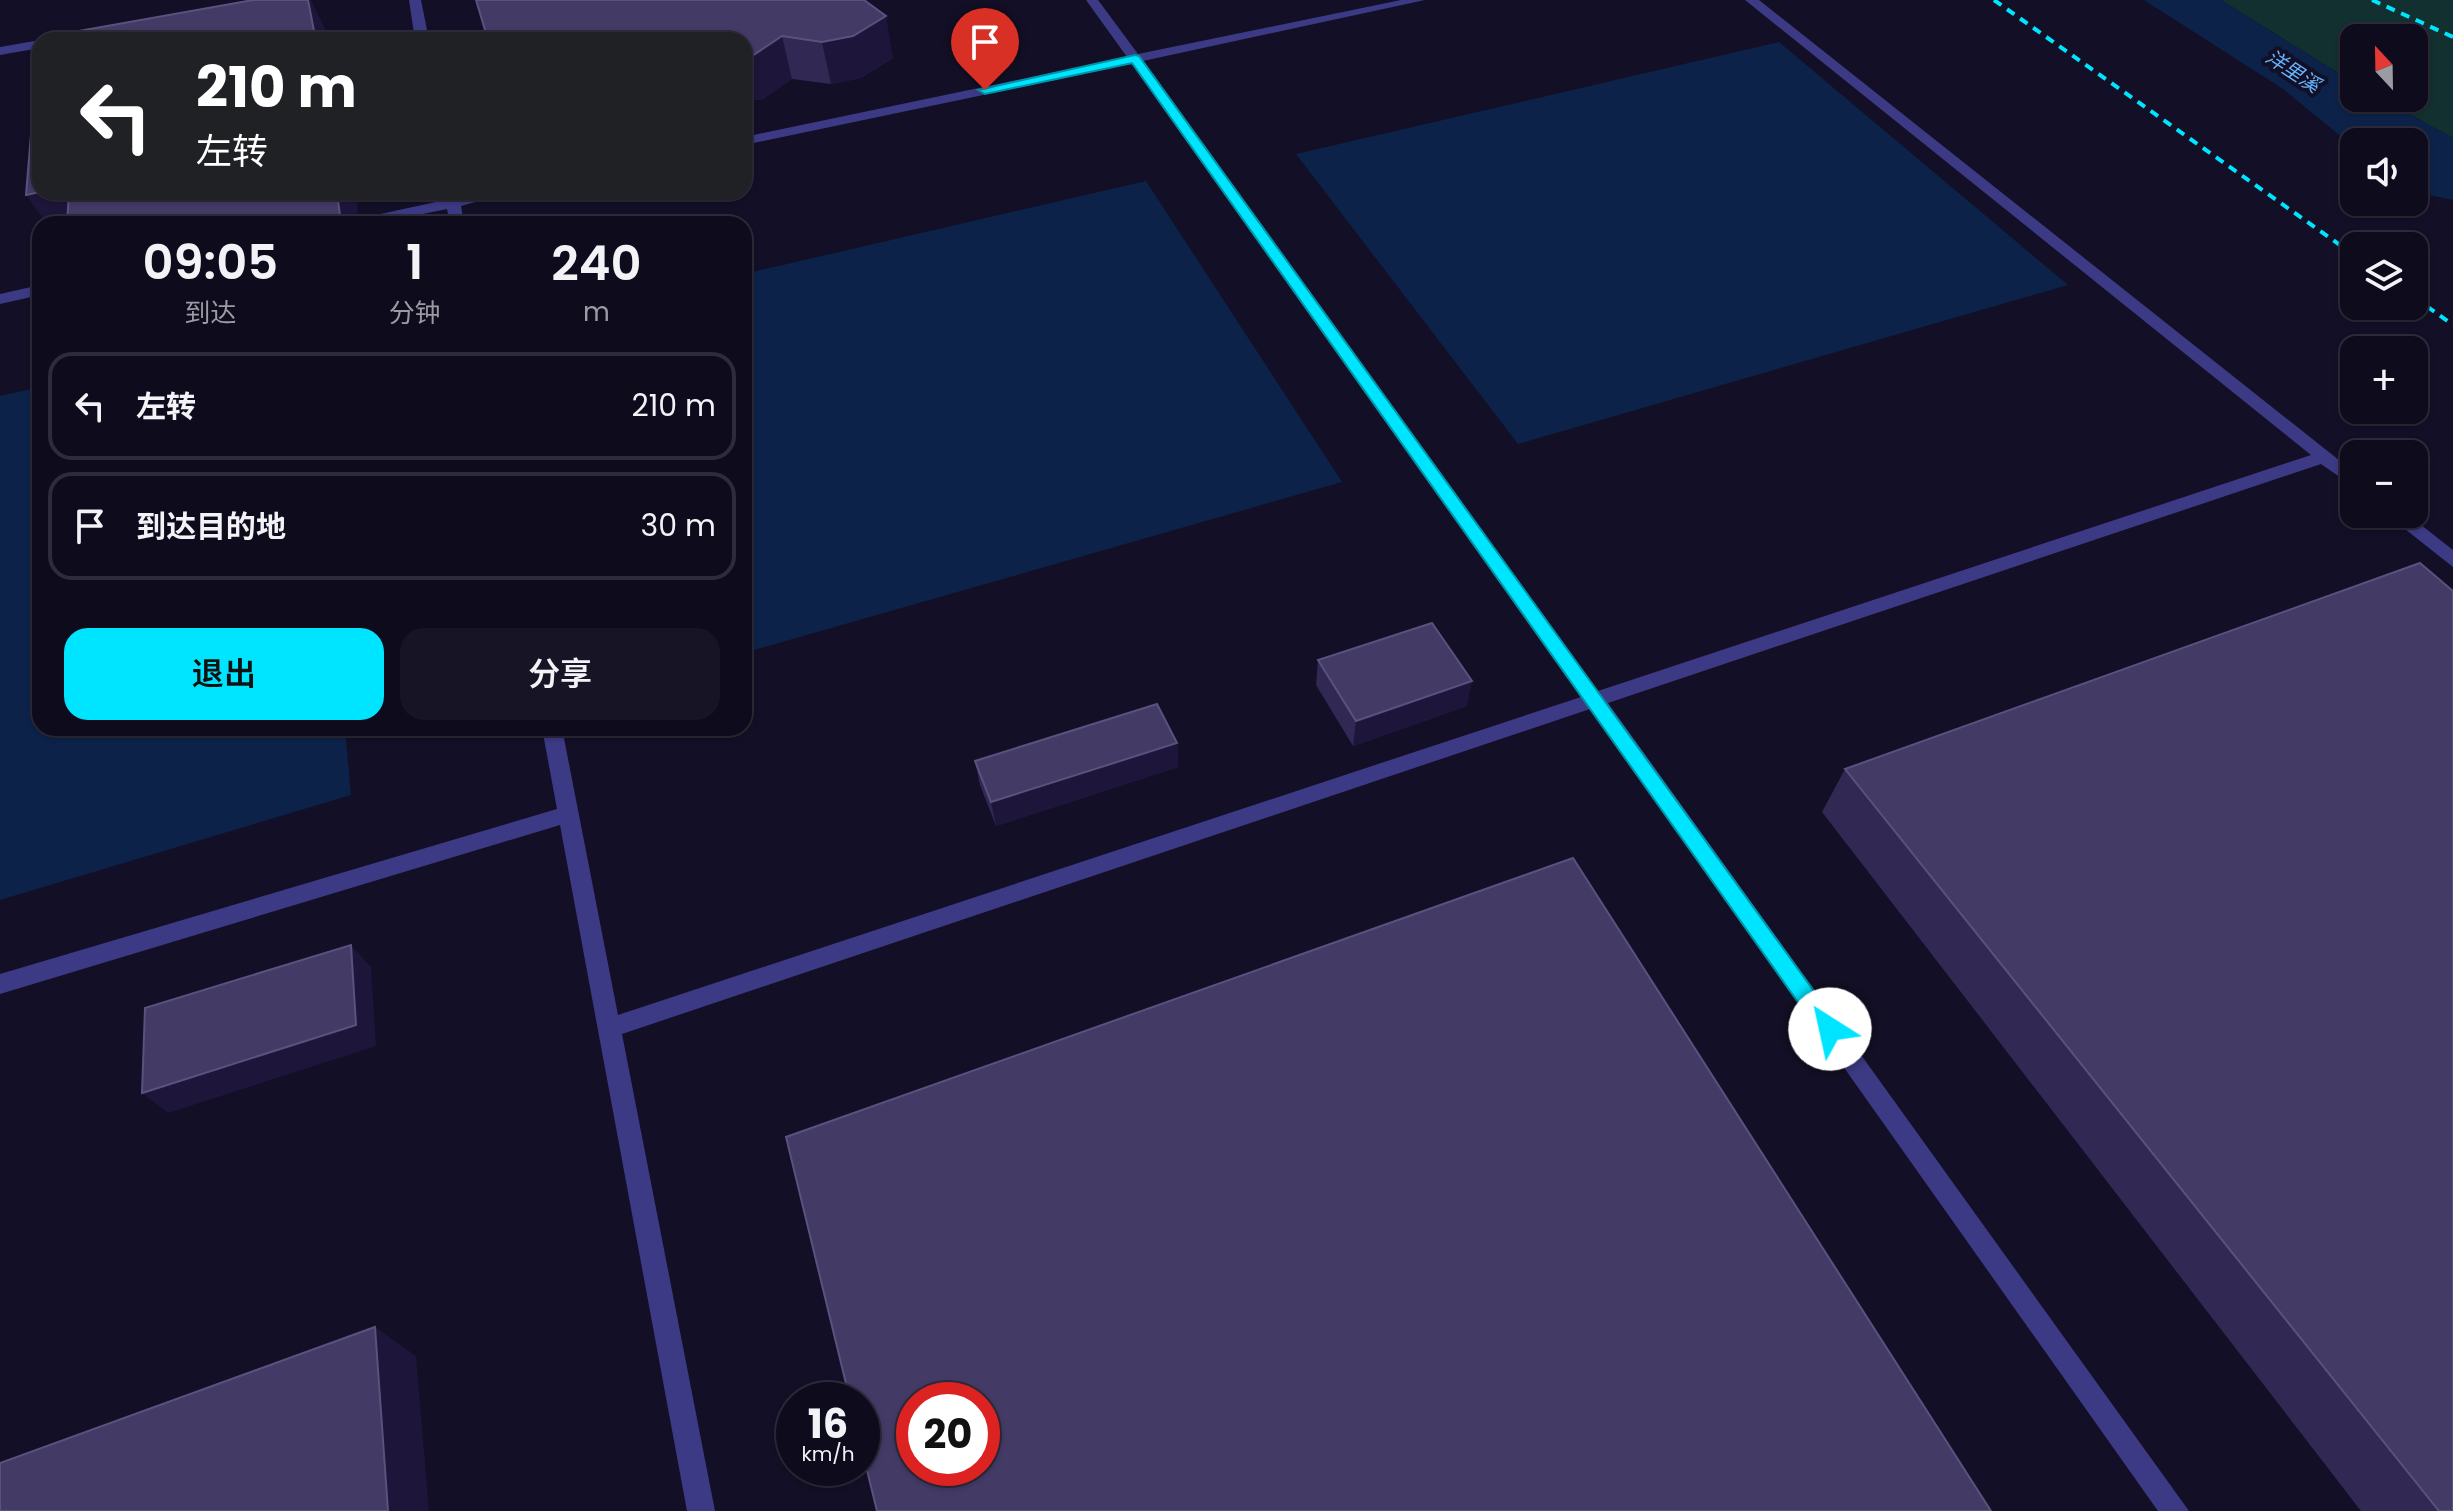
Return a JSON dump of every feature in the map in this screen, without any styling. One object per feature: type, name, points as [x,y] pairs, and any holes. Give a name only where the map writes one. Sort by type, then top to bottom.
[{"type":"lane","points":[[415,0],[421,32]]},
{"type":"lane","points":[[1092,0],[2175,1511]]},
{"type":"lane","points":[[752,139],[1419,0]]},
{"type":"lane","points":[[1751,0],[2340,470]]},
{"type":"lane","points":[[0,51],[32,45]]},
{"type":"lane","points":[[382,216],[441,200]]},
{"type":"lane","points":[[0,299],[32,292]]},
{"type":"lane","points":[[609,1028],[2324,457]]},
{"type":"lane","points":[[2413,528],[2453,560]]},
{"type":"lane","points":[[554,736],[701,1511]]},
{"type":"lane","points":[[0,984],[569,814]]},
{"type":"green space","points":[[2221,0],[2453,0],[2453,138],[2406,112],[2428,112],[2428,24],[2340,24],[2340,74]]},
{"type":"water","name":"洋里溪","points":[[2144,0],[2221,0],[2340,74],[2340,112],[2406,112],[2453,138],[2453,200],[2428,195],[2428,128],[2340,128],[2340,136],[2283,89]]},
{"type":"water","points":[[1779,42],[2068,285],[1518,444],[1296,154]]},
{"type":"water","points":[[1146,181],[1342,482],[752,651],[752,272]]},
{"type":"water","points":[[32,389],[32,736],[346,736],[351,795],[0,900],[0,396]]},
{"type":"building","points":[[253,0],[308,0],[314,32],[73,32]]},
{"type":"building","points":[[476,0],[864,0],[886,16],[853,36],[822,42],[782,36],[752,56],[752,32],[486,32]]},
{"type":"building","points":[[32,123],[32,194],[26,195]]},
{"type":"building","points":[[68,200],[338,200],[340,216],[68,216]]},
{"type":"building","points":[[2420,563],[2453,591],[2453,1511],[2439,1511],[1845,769]]},
{"type":"building","points":[[1432,623],[1472,681],[1356,721],[1318,660]]},
{"type":"building","points":[[1157,704],[1177,743],[991,802],[975,761]]},
{"type":"building","points":[[1573,858],[1991,1511],[877,1511],[871,1486],[880,1486],[880,1382],[846,1382],[786,1137]]},
{"type":"building","points":[[351,945],[356,1025],[142,1093],[145,1008]]},
{"type":"building","points":[[375,1327],[388,1511],[0,1511],[0,1463]]},
{"type":"railway","points":[[1994,0],[2340,245]]},
{"type":"railway","points":[[2372,0],[2453,37]]},
{"type":"railway","points":[[2428,307],[2453,325]]},
{"type":"route","points":[[985,90],[1135,59],[1830,1029]]}]
